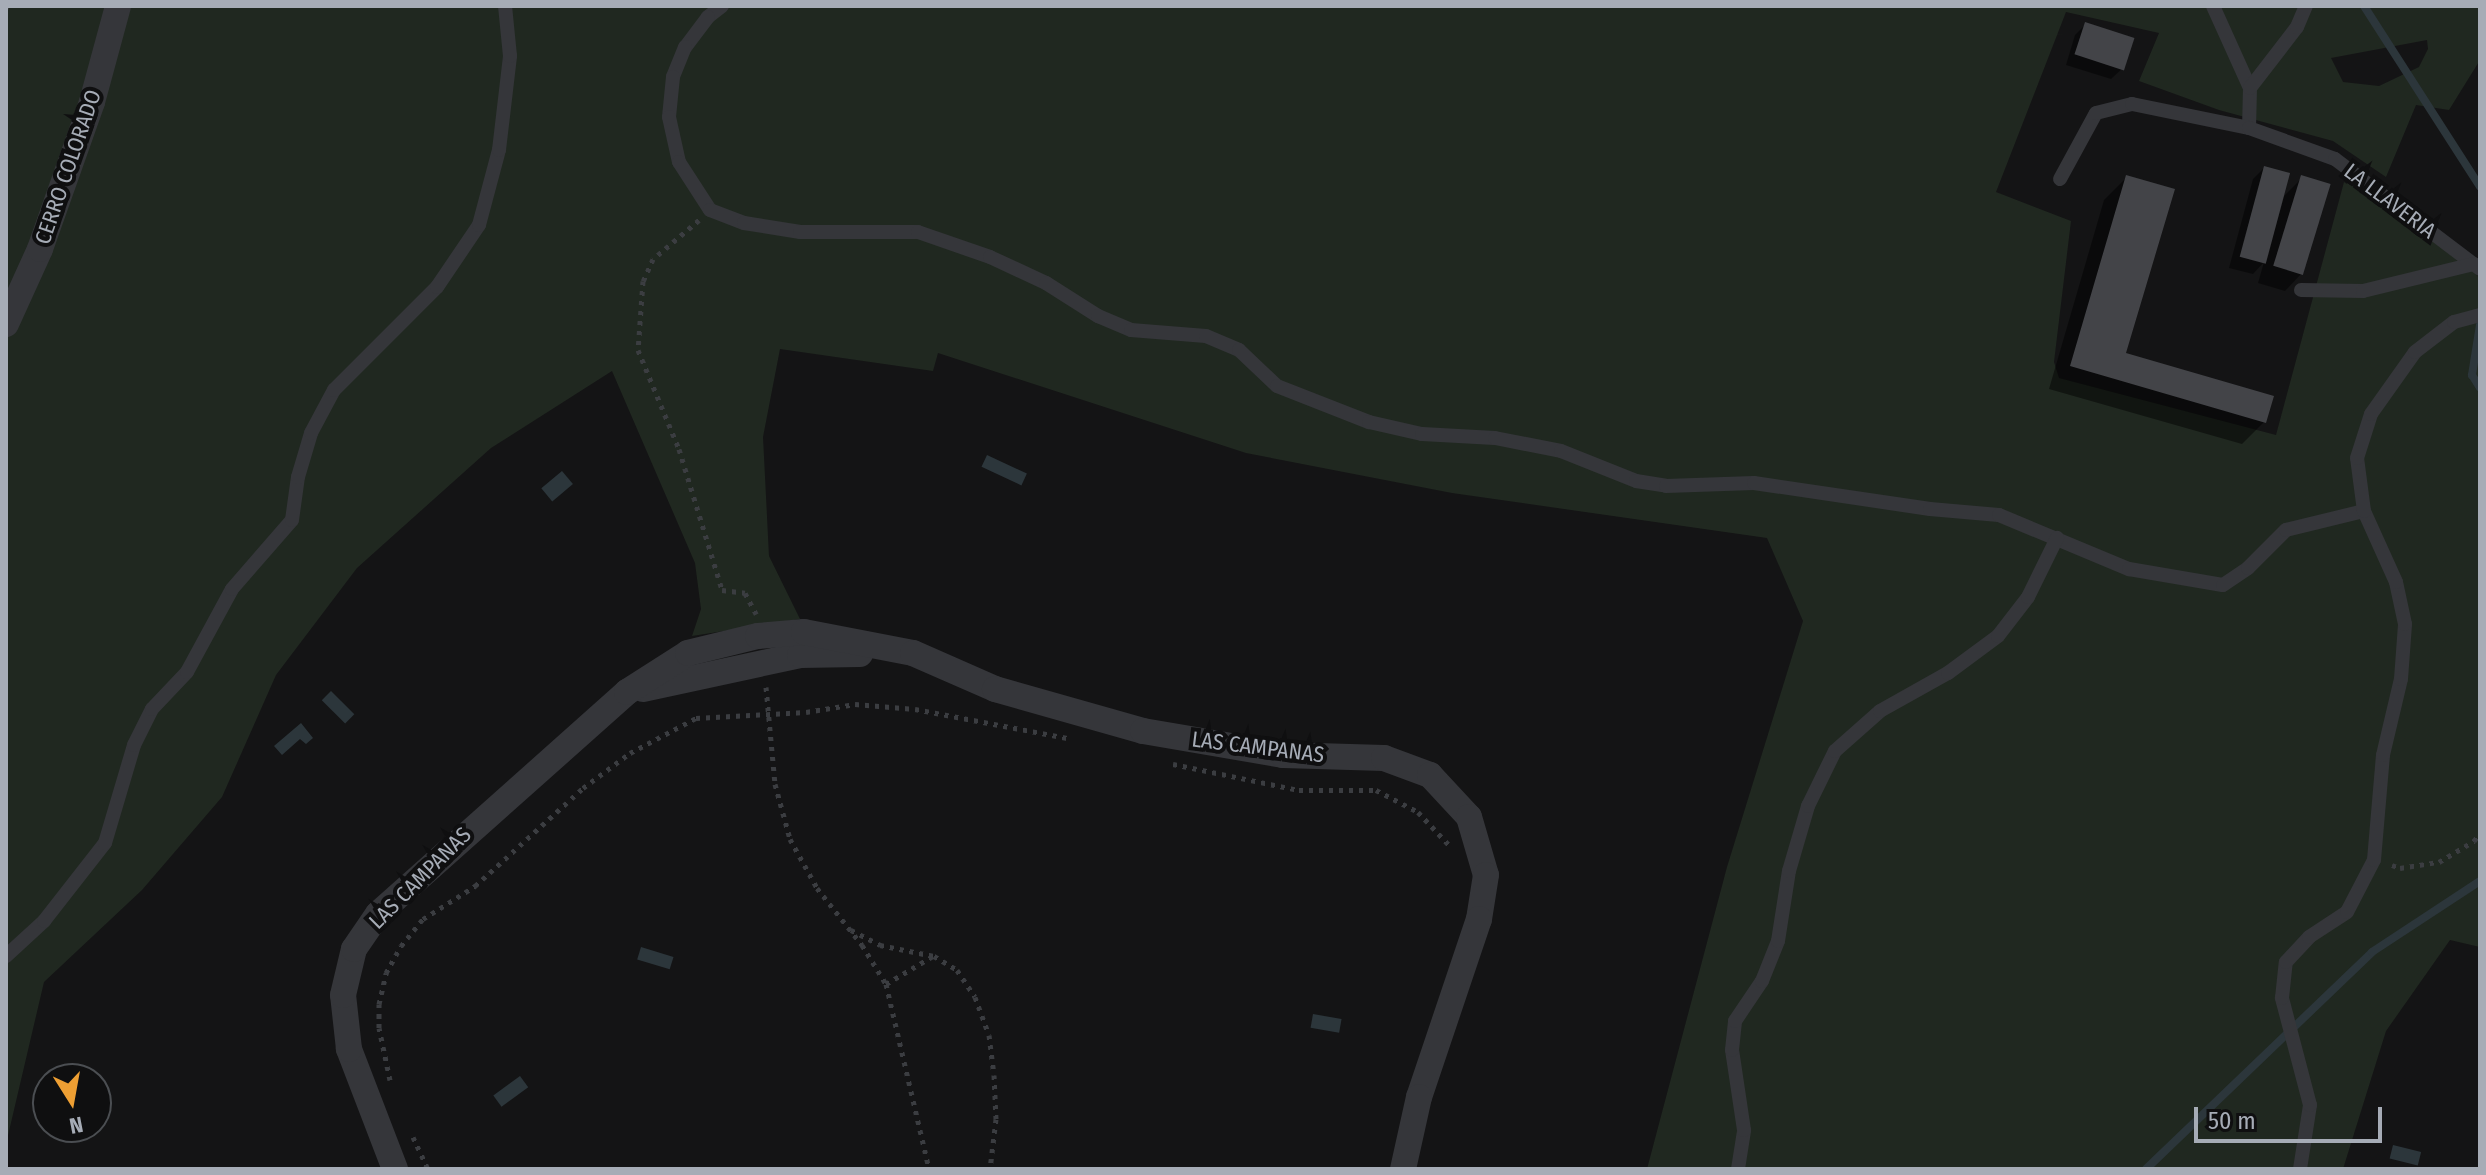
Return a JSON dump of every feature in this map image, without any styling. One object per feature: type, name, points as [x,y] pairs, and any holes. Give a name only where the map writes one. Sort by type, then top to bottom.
[{"type":"street","name":"CERRO COLORADO","points":[[6,324],[40,249],[92,102],[118,6]]},
{"type":"street","name":"LAS CAMPANAS","points":[[395,1169],[349,1049],[343,995],[354,949],[389,903],[627,692],[688,653],[758,636],[804,632],[913,653],[995,689],[1143,731],[1283,755],[1384,758],[1430,775],[1469,817],[1486,875],[1479,919],[1419,1097],[1403,1169]]},
{"type":"street","name":"LAS CAMPANAS","points":[[627,692],[800,655],[913,653]]},
{"type":"lane","points":[[6,956],[44,921],[105,843],[134,745],[152,709],[187,672],[232,589],[292,520],[298,477],[311,433],[334,390],[437,287],[479,225],[499,150],[510,56],[505,6]]},
{"type":"lane","points":[[722,6],[708,17],[685,47],[673,77],[669,117],[679,162],[710,210],[744,223],[800,232],[918,232],[990,257],[1046,283],[1098,316],[1131,330],[1206,336],[1239,350],[1277,386],[1369,422],[1422,434],[1495,438],[1561,451],[1636,481],[1666,486],[1754,483],[1999,515],[2129,569],[2223,585],[2237,578],[2286,530],[2364,511]]},
{"type":"lane","points":[[2213,6],[2250,88],[2249,128]]},
{"type":"lane","points":[[2250,88],[2297,27],[2306,6]]},
{"type":"lane","name":"LA LLAVERIA","points":[[2060,179],[2096,113],[2132,104],[2249,128],[2335,159],[2477,266]]},
{"type":"lane","points":[[2301,290],[2363,291],[2477,266]]},
{"type":"lane","points":[[2300,1169],[2310,1105],[2282,998],[2286,962],[2309,937],[2347,912],[2374,860],[2383,755],[2401,679],[2405,624],[2396,582],[2364,511],[2357,458],[2371,414],[2415,352],[2454,322],[2480,315]]},
{"type":"lane","points":[[1738,1169],[1744,1130],[1732,1050],[1735,1021],[1762,981],[1778,941],[1789,871],[1808,806],[1835,751],[1880,711],[1948,673],[1998,636],[2028,597],[2057,538]]},
{"type":"path","points":[[710,210],[653,259],[643,281],[638,350],[679,449],[722,590],[745,593],[757,617],[758,636]]},
{"type":"path","points":[[763,662],[775,784],[790,839],[817,888],[850,929],[886,984],[929,1169]]},
{"type":"path","points":[[395,1093],[379,1028],[379,1004],[386,973],[401,946],[423,919],[475,886],[583,788],[630,753],[696,718],[870,705],[915,709],[1073,739]]},
{"type":"path","points":[[1168,763],[1299,790],[1376,790],[1418,812],[1448,841],[1452,852]]},
{"type":"path","points":[[2374,860],[2400,868],[2439,862],[2474,841],[2480,833]]},
{"type":"path","points":[[850,929],[880,945],[934,956],[957,970],[975,997],[989,1035],[996,1119],[990,1169]]},
{"type":"path","points":[[886,984],[934,956]]},
{"type":"path","points":[[409,1130],[428,1169]]},
{"type":"shaded area","points":[[6,6],[2480,6],[2480,60],[2449,110],[2416,105],[2386,177],[2333,141],[2219,110],[2139,81],[2159,33],[2066,12],[1996,192],[2071,221],[2054,362],[2059,378],[2276,435],[2344,182],[2347,184],[2349,178],[2440,243],[2480,278],[2480,947],[2450,940],[2386,1031],[2343,1169],[1647,1169],[1727,867],[1803,621],[1767,538],[1452,493],[1246,453],[938,353],[933,371],[780,349],[763,437],[769,556],[800,619],[692,636],[701,609],[695,563],[612,371],[491,448],[357,568],[276,675],[222,797],[142,890],[44,982],[6,1144]],"holes":[[[2427,40],[2428,49],[2419,67],[2379,86],[2343,82],[2331,58]]]},
{"type":"shaded area","points":[[987,455],[1027,474],[1021,485],[982,467]]},
{"type":"shaded area","points":[[562,471],[573,484],[552,501],[541,488]]},
{"type":"shaded area","points":[[331,691],[354,714],[345,724],[322,700]]},
{"type":"shaded area","points":[[301,723],[313,738],[306,744],[300,739],[282,755],[274,746]]},
{"type":"shaded area","points":[[641,947],[674,957],[670,969],[637,959]]},
{"type":"shaded area","points":[[1313,1014],[1342,1019],[1339,1033],[1311,1028]]},
{"type":"shaded area","points":[[520,1076],[528,1087],[502,1107],[493,1095]]},
{"type":"shaded area","points":[[2393,1145],[2421,1152],[2418,1166],[2390,1159]]},
{"type":"building","points":[[2085,22],[2134,38],[2124,70],[2074,54]]},
{"type":"building","points":[[2264,166],[2290,173],[2266,264],[2240,257]]},
{"type":"building","points":[[2126,175],[2175,189],[2126,353],[2274,396],[2266,423],[2070,366]]},
{"type":"building","points":[[2301,175],[2331,184],[2303,275],[2273,266]]},
{"type":"waterway","points":[[2364,6],[2480,187]]},
{"type":"waterway","points":[[2480,325],[2472,375],[2480,388]]},
{"type":"waterway","points":[[2146,1169],[2372,952],[2480,881]]}]
